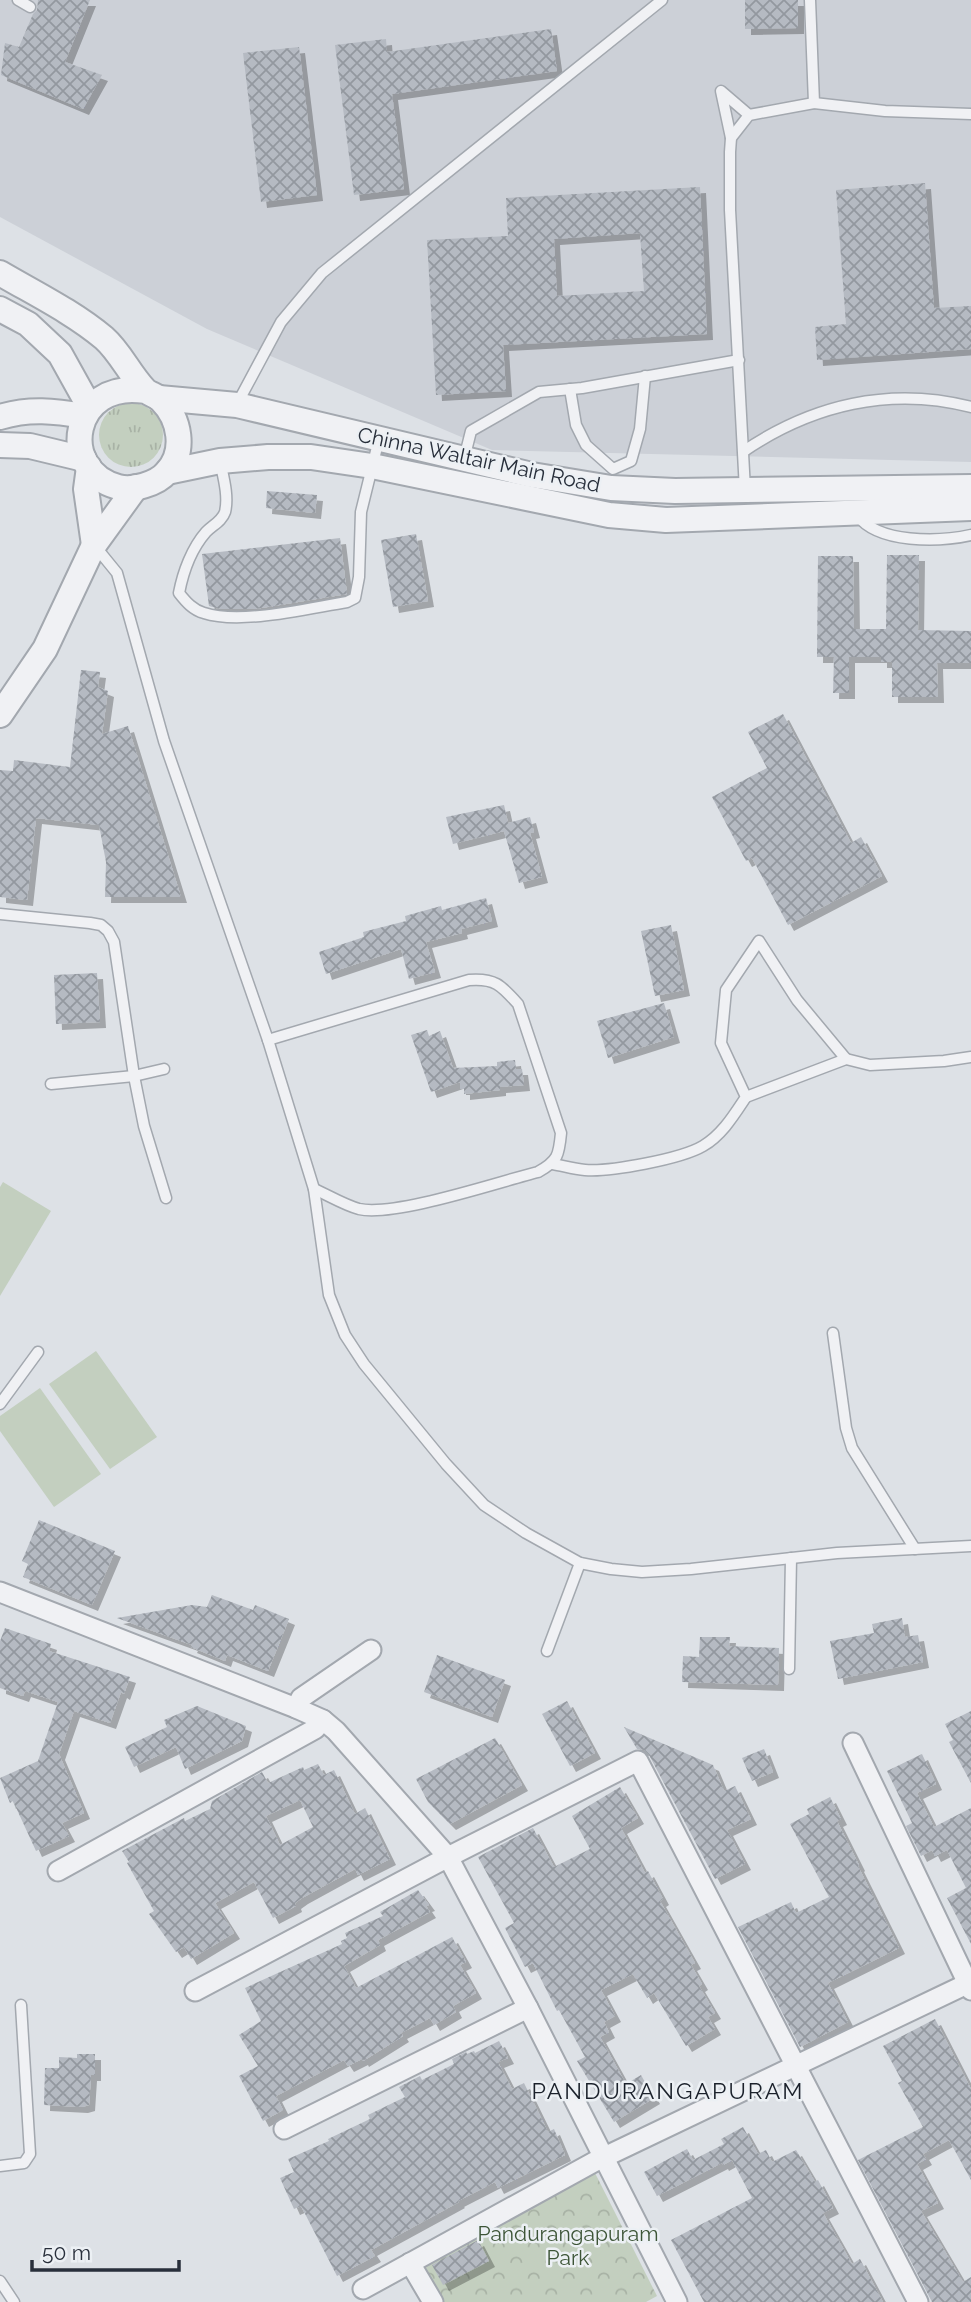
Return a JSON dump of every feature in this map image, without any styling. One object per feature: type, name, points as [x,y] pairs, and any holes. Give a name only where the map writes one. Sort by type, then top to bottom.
[{"type":"street","points":[[0,273],[71,315],[105,339],[152,395],[174,416],[180,439],[174,462],[167,472],[136,488],[119,488],[95,474],[87,463],[80,447],[80,431],[87,412],[101,398],[130,388],[152,395]]},
{"type":"street","points":[[0,309],[27,324],[60,354],[87,412]]},
{"type":"street","name":"Chinna Waltair Main Road","points":[[152,395],[237,405],[532,475],[612,478],[675,491],[971,487]]},
{"type":"street","points":[[0,417],[18,411],[87,412]]},
{"type":"street","points":[[0,444],[30,446],[87,463]]},
{"type":"street","name":"Chinna Waltair Main Road","points":[[167,472],[220,461],[311,457],[372,466],[609,515],[666,520],[971,508]]},
{"type":"street","points":[[87,463],[86,489],[94,545]]},
{"type":"street","points":[[0,715],[45,649],[94,545],[136,488]]},
{"type":"street","points":[[0,1592],[296,1708],[323,1720],[336,1731],[448,1857],[677,2302]]},
{"type":"street","points":[[296,1708],[301,1698],[371,1650]]},
{"type":"street","points":[[58,1871],[315,1729],[323,1720]]},
{"type":"street","points":[[363,2289],[603,2158],[970,1985],[853,1743]]},
{"type":"street","points":[[194,1991],[448,1857],[638,1761],[918,2302]]},
{"type":"street","points":[[284,2129],[528,2008]]},
{"type":"street","points":[[410,2263],[433,2302]]},
{"type":"lane","points":[[18,0],[30,7]]},
{"type":"lane","points":[[237,405],[281,322],[322,273],[662,0]]},
{"type":"lane","points":[[810,0],[814,103]]},
{"type":"lane","points":[[745,490],[730,210],[731,138],[721,91],[749,115]]},
{"type":"lane","points":[[731,138],[749,115],[814,103],[885,111],[971,114]]},
{"type":"lane","points":[[464,459],[471,431],[539,392],[739,360]]},
{"type":"lane","points":[[569,389],[576,425],[586,445],[612,478],[631,461],[640,429],[645,376]]},
{"type":"lane","points":[[744,451],[770,433],[833,407],[901,397],[948,401],[971,407]]},
{"type":"lane","points":[[220,461],[225,514],[205,533],[195,548],[182,576],[179,593],[187,604],[203,613],[219,616],[267,615],[347,602],[355,598],[359,577],[361,512],[379,439]]},
{"type":"lane","points":[[855,512],[864,525],[883,533],[919,540],[971,535]]},
{"type":"lane","points":[[94,545],[117,573],[164,741],[268,1040],[314,1189],[329,1295],[345,1335],[364,1364],[446,1464],[484,1505],[526,1532],[580,1563],[611,1570],[642,1572],[691,1569],[791,1558],[971,1546]]},
{"type":"lane","points":[[0,914],[90,923],[100,925],[108,931],[117,952],[134,1076],[144,1126],[166,1198]]},
{"type":"lane","points":[[746,1097],[722,1042],[726,990],[759,941],[797,1000],[846,1059]]},
{"type":"lane","points":[[268,1040],[469,980],[489,979],[504,988],[518,1004],[561,1133],[559,1151],[553,1164],[538,1172],[403,1207],[359,1209],[314,1189]]},
{"type":"lane","points":[[553,1164],[587,1170],[625,1167],[702,1147],[723,1129],[746,1097],[846,1059],[870,1065],[971,1057]]},
{"type":"lane","points":[[51,1084],[134,1076],[164,1069]]},
{"type":"lane","points":[[833,1333],[846,1428],[852,1448],[915,1549]]},
{"type":"lane","points":[[0,1404],[38,1352]]},
{"type":"lane","points":[[789,1669],[791,1558]]},
{"type":"lane","points":[[547,1651],[580,1563]]},
{"type":"lane","points":[[0,2166],[24,2164],[30,2154],[21,2005]]},
{"type":"lane","points":[[0,2281],[14,2302]]},
{"type":"shaded area","points":[[0,0],[971,0],[971,462],[492,450],[207,329],[0,217]]},
{"type":"green space","points":[[131,403],[149,409],[157,417],[163,435],[157,453],[149,461],[131,467],[113,461],[105,453],[99,435],[105,417],[113,409]]},
{"type":"green space","points":[[3,1182],[51,1211],[0,1296],[0,1187]]},
{"type":"green space","points":[[96,1351],[157,1437],[110,1469],[49,1384]]},
{"type":"green space","points":[[40,1388],[101,1474],[54,1507],[0,1431],[0,1416]]},
{"type":"green space","name":"Pandurangapuram Park","points":[[593,2169],[657,2296],[646,2302],[438,2302],[418,2264]]},
{"type":"building","points":[[38,0],[90,0],[65,62],[102,75],[83,109],[1,75],[5,43],[19,47],[37,10]]},
{"type":"building","points":[[745,0],[798,0],[798,28],[745,29]]},
{"type":"building","points":[[551,29],[557,71],[392,94],[404,189],[354,195],[335,45],[386,39],[387,52]]},
{"type":"building","points":[[299,47],[317,195],[261,202],[243,53]]},
{"type":"building","points":[[925,183],[934,308],[971,306],[971,349],[817,360],[815,327],[846,324],[836,190]]},
{"type":"building","points":[[700,187],[707,334],[503,345],[506,391],[436,395],[427,240],[508,236],[506,198]],"holes":[[[640,233],[644,291],[557,296],[554,239]]]},
{"type":"building","points":[[267,491],[317,495],[315,513],[266,508]]},
{"type":"building","points":[[416,534],[428,601],[393,607],[381,540]]},
{"type":"building","points":[[340,538],[347,594],[255,609],[220,609],[209,606],[202,554]]},
{"type":"building","points":[[887,555],[919,555],[918,630],[971,631],[971,663],[937,663],[938,697],[892,697],[892,662],[881,662],[881,657],[849,657],[849,693],[833,693],[834,657],[817,657],[818,556],[853,556],[854,629],[886,629]]},
{"type":"building","points":[[81,670],[100,672],[98,687],[108,691],[102,734],[128,726],[181,897],[105,897],[106,862],[99,825],[36,818],[27,900],[0,897],[0,770],[13,771],[14,760],[70,767]]},
{"type":"building","points":[[783,714],[851,843],[861,837],[882,876],[788,925],[752,858],[746,861],[712,797],[767,768],[748,732]]},
{"type":"building","points":[[504,805],[508,823],[530,817],[534,832],[530,833],[542,877],[519,883],[504,831],[453,844],[446,817]]},
{"type":"building","points":[[486,898],[492,921],[461,929],[462,933],[426,942],[435,972],[409,979],[401,949],[326,974],[319,952],[364,937],[363,932],[406,921],[405,916],[441,906],[442,910]]},
{"type":"building","points":[[671,925],[684,990],[655,996],[641,931]]},
{"type":"building","points":[[97,973],[100,1022],[56,1024],[54,975]]},
{"type":"building","points":[[664,1003],[674,1037],[608,1058],[597,1021]]},
{"type":"building","points":[[427,1030],[429,1036],[440,1031],[453,1068],[497,1066],[497,1062],[515,1060],[516,1069],[522,1069],[524,1085],[464,1094],[464,1089],[460,1089],[460,1082],[431,1092],[411,1035]]},
{"type":"building","points":[[39,1520],[115,1551],[92,1605],[23,1577],[28,1564],[22,1561]]},
{"type":"building","points":[[212,1595],[253,1610],[255,1605],[289,1619],[268,1671],[227,1655],[225,1661],[191,1647],[192,1645],[117,1618],[192,1605],[207,1607]]},
{"type":"building","points":[[902,1618],[905,1637],[918,1635],[923,1662],[838,1679],[830,1641],[874,1633],[872,1624]]},
{"type":"building","points":[[5,1628],[51,1644],[49,1651],[130,1677],[124,1694],[121,1692],[110,1723],[74,1711],[59,1754],[84,1813],[62,1823],[69,1836],[36,1851],[0,1778],[38,1761],[58,1702],[25,1691],[23,1696],[0,1688],[0,1641]]},
{"type":"building","points":[[700,1637],[730,1637],[729,1646],[779,1648],[778,1685],[682,1682],[683,1656],[699,1657]]},
{"type":"building","points":[[437,1655],[505,1680],[492,1717],[424,1692]]},
{"type":"building","points":[[567,1701],[595,1753],[570,1766],[542,1714]]},
{"type":"building","points":[[197,1706],[246,1726],[242,1741],[185,1769],[176,1747],[134,1767],[125,1747],[167,1727],[164,1720]]},
{"type":"building","points":[[971,1711],[971,1783],[949,1742],[953,1740],[945,1724]]},
{"type":"building","points":[[624,1727],[713,1765],[724,1791],[735,1786],[751,1819],[727,1830],[745,1864],[715,1879],[649,1755],[644,1750],[637,1749]]},
{"type":"building","points":[[495,1738],[522,1785],[450,1824],[428,1802],[416,1779]]},
{"type":"building","points":[[764,1749],[773,1772],[752,1781],[742,1758]]},
{"type":"building","points":[[922,1754],[936,1784],[917,1793],[934,1827],[971,1808],[971,1944],[947,1898],[966,1888],[947,1850],[935,1856],[932,1850],[921,1856],[906,1826],[912,1823],[887,1771]]},
{"type":"building","points":[[318,1764],[324,1775],[334,1770],[355,1814],[365,1808],[390,1859],[358,1875],[355,1869],[302,1898],[295,1903],[296,1906],[273,1918],[254,1882],[215,1903],[234,1933],[191,1959],[184,1947],[176,1952],[149,1914],[154,1911],[122,1851],[184,1818],[185,1821],[210,1809],[212,1801],[262,1772],[268,1783],[303,1767],[304,1770]],"holes":[[[300,1800],[313,1827],[280,1845],[266,1816]]]},
{"type":"building","points":[[620,1787],[638,1818],[621,1828],[645,1873],[648,1871],[663,1899],[660,1901],[695,1963],[691,1965],[702,1984],[699,1986],[715,2013],[708,2017],[715,2029],[686,2046],[654,1993],[647,1998],[633,1974],[601,1990],[615,2016],[604,2022],[609,2032],[600,2037],[626,2084],[641,2075],[654,2098],[614,2122],[577,2061],[585,2057],[559,2010],[557,2011],[533,1963],[525,1967],[505,1928],[514,1923],[478,1857],[533,1828],[554,1867],[590,1849],[572,1816]]},
{"type":"building","points":[[830,1797],[841,1819],[837,1821],[899,1948],[828,1983],[848,2022],[800,2047],[738,1927],[791,1902],[796,1913],[829,1897],[790,1824],[809,1814],[807,1809]]},
{"type":"building","points":[[418,1890],[429,1905],[426,1906],[430,1912],[378,1940],[380,1945],[344,1966],[356,1988],[452,1937],[466,1962],[460,1965],[476,1993],[453,2006],[456,2012],[434,2025],[430,2018],[401,2033],[403,2036],[363,2061],[362,2059],[348,2066],[344,2060],[276,2096],[283,2110],[263,2121],[239,2076],[258,2066],[239,2035],[261,2021],[245,1988],[342,1944],[341,1941],[347,1938],[345,1933],[383,1916],[380,1912]]},
{"type":"building","points":[[935,2019],[971,2089],[971,2180],[949,2140],[923,2154],[926,2159],[917,2164],[938,2203],[921,2211],[963,2282],[971,2277],[971,2302],[932,2302],[858,2160],[923,2127],[898,2083],[902,2081],[883,2046]]},
{"type":"building","points":[[499,2041],[508,2058],[498,2062],[512,2089],[524,2083],[548,2132],[554,2129],[565,2155],[498,2188],[495,2182],[458,2201],[371,2250],[375,2256],[337,2276],[301,2206],[294,2209],[280,2178],[294,2172],[288,2159],[329,2141],[328,2139],[370,2119],[368,2115],[405,2097],[399,2087],[420,2076],[422,2080],[454,2064],[452,2059],[466,2052],[475,2053]]},
{"type":"building","points":[[77,2054],[95,2054],[95,2075],[91,2075],[89,2105],[44,2105],[45,2068],[59,2068],[59,2057],[77,2058]]},
{"type":"building","points":[[743,2127],[758,2154],[766,2150],[772,2162],[796,2150],[815,2182],[818,2180],[833,2208],[823,2213],[852,2264],[860,2259],[883,2302],[704,2302],[671,2240],[752,2198],[732,2160],[657,2196],[644,2172],[687,2149],[693,2160],[724,2144],[721,2139]]},
{"type":"building","points":[[478,2240],[489,2261],[443,2285],[432,2265]]},
{"type":"district","name":"PANDURANGAPURAM","points":[[668,2091]]}]
